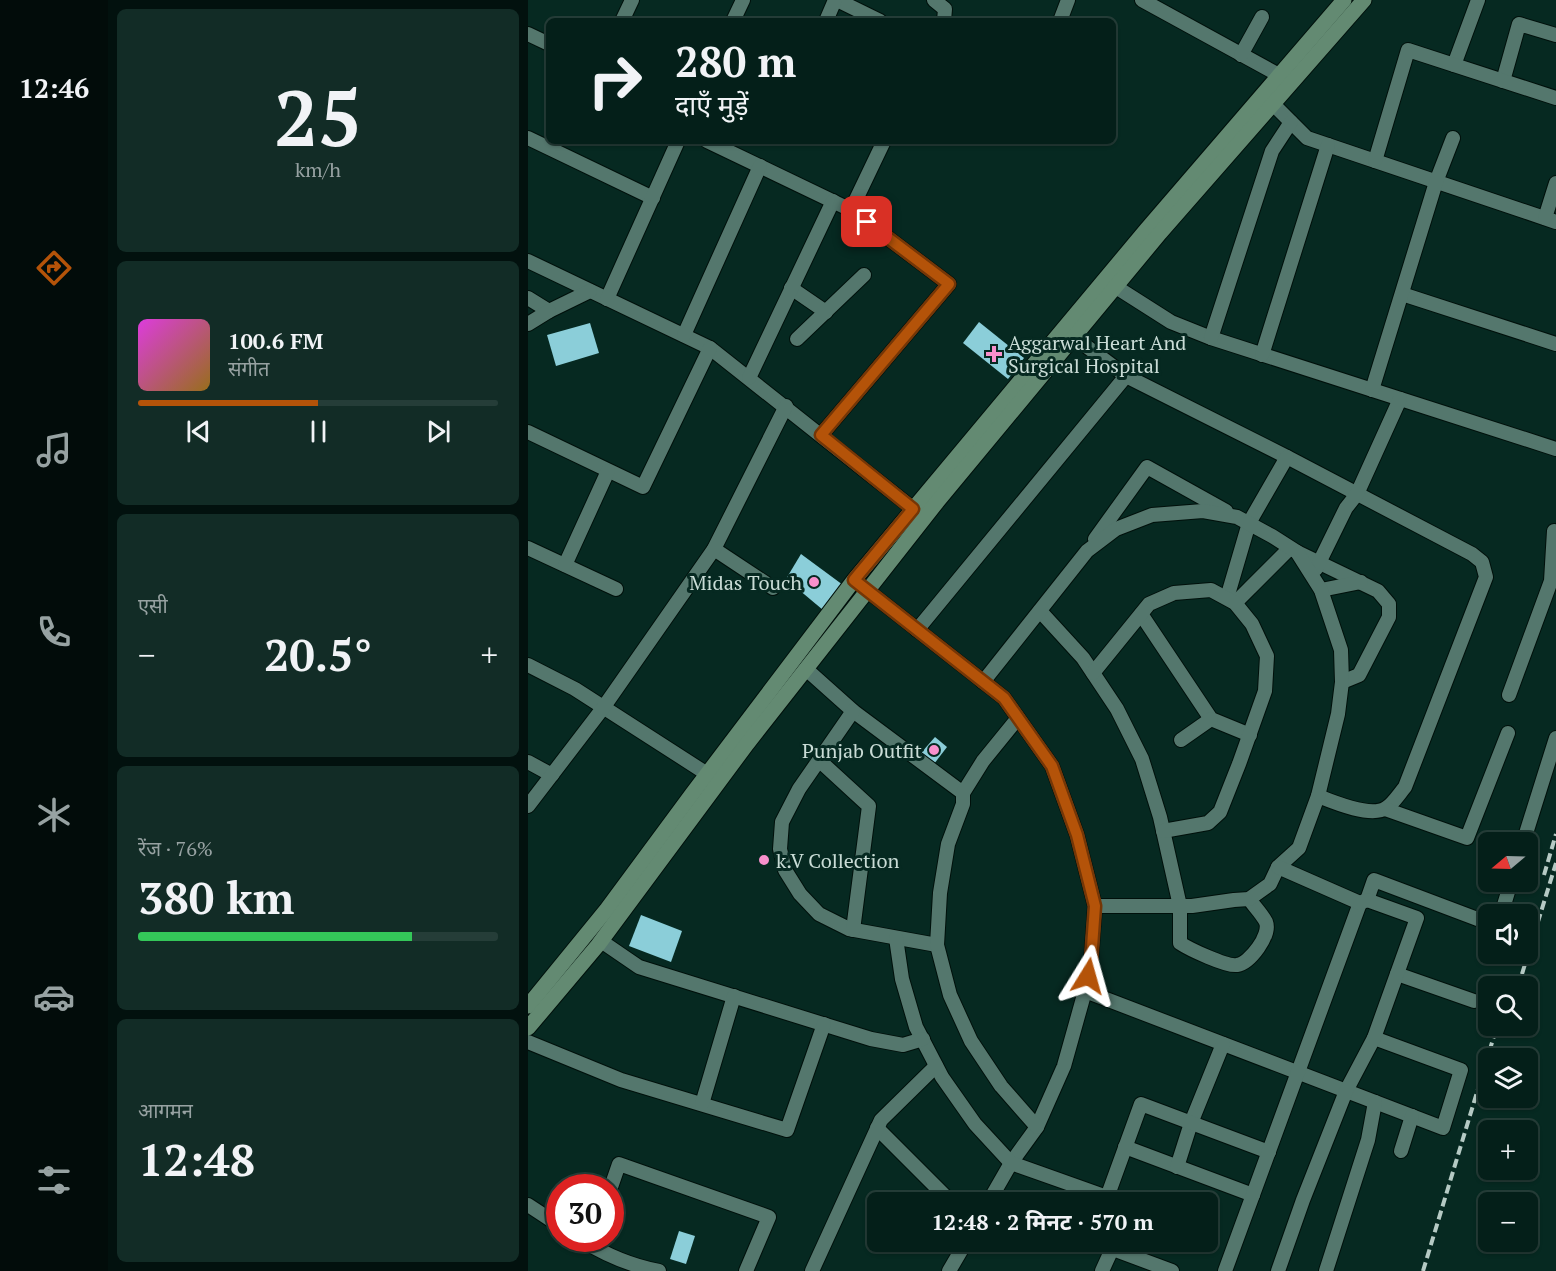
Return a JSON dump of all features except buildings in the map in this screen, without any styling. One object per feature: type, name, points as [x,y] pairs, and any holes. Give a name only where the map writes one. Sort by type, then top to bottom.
[{"type":"main road","points":[[1286,79],[1344,0]]},
{"type":"main road","points":[[528,1006],[713,778],[806,669],[867,591],[919,513],[1146,230],[1286,79],[1364,0]]},
{"type":"main road","points":[[528,1028],[601,941],[713,778],[854,580],[919,513],[1074,337],[1268,99]]},
{"type":"street","points":[[623,18],[632,0]]},
{"type":"street","points":[[734,18],[743,0]]},
{"type":"street","points":[[827,18],[836,0],[874,18]]},
{"type":"street","points":[[934,0],[945,9],[944,18]]},
{"type":"street","points":[[1061,18],[1068,0]]},
{"type":"street","points":[[1142,0],[1286,79]]},
{"type":"street","points":[[1454,66],[1478,0]]},
{"type":"street","points":[[1241,55],[1262,17]]},
{"type":"street","points":[[1503,81],[1519,24],[1556,35]]},
{"type":"street","points":[[528,34],[546,43]]},
{"type":"street","points":[[1375,161],[1408,50],[1556,98]]},
{"type":"street","points":[[1268,99],[1306,138],[1551,220],[1556,183]]},
{"type":"street","points":[[1211,338],[1272,151],[1291,122]]},
{"type":"street","points":[[528,138],[546,143]]},
{"type":"street","points":[[1372,390],[1436,182],[1453,138]]},
{"type":"street","points":[[607,299],[677,144]]},
{"type":"street","points":[[713,144],[851,210],[949,284],[821,435]]},
{"type":"street","points":[[851,210],[883,144]]},
{"type":"street","points":[[1262,355],[1328,145]]},
{"type":"street","points":[[562,147],[653,198]]},
{"type":"street","points":[[684,335],[760,166]]},
{"type":"street","points":[[749,378],[833,201]]},
{"type":"street","points":[[528,261],[710,348],[919,513]]},
{"type":"street","points":[[797,339],[864,275]]},
{"type":"street","points":[[1116,287],[1171,322],[1211,338],[1556,449]]},
{"type":"street","points":[[791,288],[826,312]]},
{"type":"street","points":[[528,324],[590,291]]},
{"type":"street","points":[[1401,294],[1556,344]]},
{"type":"street","points":[[528,298],[549,311]]},
{"type":"street","points":[[1074,337],[1126,376],[1287,457],[1472,554],[1482,562],[1486,577],[1405,787],[1385,809],[1376,812],[1351,808],[1318,796]]},
{"type":"street","points":[[528,432],[643,488],[710,348]]},
{"type":"street","points":[[917,630],[1126,376]]},
{"type":"street","points":[[1312,577],[1346,508],[1357,494],[1400,399]]},
{"type":"street","points":[[528,806],[603,708],[714,549],[786,406]]},
{"type":"street","points":[[1231,601],[1243,520],[1287,457]]},
{"type":"street","points":[[983,682],[1087,551],[1147,467],[1294,550],[1378,591],[1389,604],[1389,617],[1359,675],[1341,682]]},
{"type":"street","points":[[565,565],[608,471]]},
{"type":"street","points":[[1087,551],[1116,529],[1152,514],[1203,511],[1243,520]]},
{"type":"street","points":[[1509,695],[1553,582],[1554,531]]},
{"type":"street","points":[[528,548],[616,589]]},
{"type":"street","points":[[714,549],[773,588]]},
{"type":"street","points":[[1294,550],[1321,590],[1341,650],[1359,675]]},
{"type":"street","points":[[1231,601],[1294,550]]},
{"type":"street","points":[[854,580],[1004,698],[1052,766],[1077,835],[1095,906],[1091,961],[1064,1066],[1037,1127],[1011,1163],[996,1192]]},
{"type":"street","points":[[1321,590],[1361,582]]},
{"type":"street","points":[[1093,672],[1149,603],[1174,593],[1211,590],[1231,601],[1252,624],[1267,656],[1265,691],[1220,812],[1208,824],[1163,831]]},
{"type":"street","points":[[1040,611],[1093,672],[1117,710],[1142,759],[1163,831],[1180,906],[1180,943],[1227,964],[1237,965],[1248,960],[1267,934],[1267,924],[1249,899]]},
{"type":"street","points":[[1141,614],[1211,719],[1250,735]]},
{"type":"street","points":[[1095,906],[1180,906],[1249,899],[1270,884],[1278,867],[1299,848],[1318,796],[1338,714],[1341,650]]},
{"type":"street","points":[[528,665],[575,689],[713,778]]},
{"type":"street","points":[[806,669],[854,711],[963,793]]},
{"type":"street","points":[[854,711],[799,789],[782,822],[780,849],[785,870],[800,894],[819,914],[853,930],[937,945]]},
{"type":"street","points":[[1018,718],[982,761],[963,793],[963,804],[946,854],[940,893],[937,945],[950,995],[971,1041],[1001,1086],[1037,1127]]},
{"type":"street","points":[[1181,740],[1211,719]]},
{"type":"street","points":[[1385,809],[1467,838],[1508,733]]},
{"type":"street","points":[[1526,832],[1556,738]]},
{"type":"street","points":[[820,761],[869,806],[853,930]]},
{"type":"street","points":[[528,762],[552,775]]},
{"type":"street","points":[[1278,867],[1364,901],[1417,918],[1374,1038],[1346,1091],[1278,1271]]},
{"type":"street","points":[[1225,1271],[1298,1073],[1374,880],[1478,919]]},
{"type":"street","points":[[896,938],[902,979],[916,1027],[942,1077],[975,1124],[1011,1163],[1085,1192]]},
{"type":"street","points":[[601,941],[639,967],[871,1039],[903,1045],[922,1039]]},
{"type":"street","points":[[1397,974],[1474,1000]]},
{"type":"street","points":[[1085,991],[1443,1128],[1461,1070],[1374,1038]]},
{"type":"street","points":[[702,1104],[734,996]]},
{"type":"street","points":[[528,1042],[621,1080],[787,1130],[824,1024]]},
{"type":"street","points":[[1177,1167],[1191,1123],[1223,1044]]},
{"type":"street","points":[[812,1271],[881,1120],[936,1066]]},
{"type":"street","points":[[1326,1271],[1368,1140],[1374,1102]]},
{"type":"street","points":[[1109,1192],[1141,1104],[1269,1152]]},
{"type":"street","points":[[1401,1151],[1412,1116]]},
{"type":"street","points":[[877,1128],[941,1192]]},
{"type":"street","points":[[1125,1147],[1253,1195]]},
{"type":"street","points":[[616,1174],[619,1164],[769,1217],[746,1271]]},
{"type":"street","points":[[528,1205],[546,1217]]},
{"type":"street","points":[[609,1252],[641,1268],[659,1271]]},
{"type":"street","points":[[949,1271],[960,1252]]},
{"type":"street","points":[[1102,1271],[1111,1252]]},
{"type":"street","points":[[1120,1252],[1172,1271]]},
{"type":"railway","points":[[1544,875],[1556,834]]},
{"type":"railway","points":[[1521,976],[1556,863]]},
{"type":"railway","points":[[1423,1271],[1494,1036]]},
{"type":"place","name":"Aggarwal Heart And Surgical Hospital","points":[[994,354]]},
{"type":"place","name":"Midas Touch","points":[[814,582]]},
{"type":"place","name":"Punjab Outfit","points":[[934,750]]},
{"type":"place","name":"k.V Collection","points":[[764,860]]},
{"type":"route","points":[[867,222],[949,284],[821,435],[913,509],[854,580],[1004,698],[1052,766],[1077,835],[1095,906],[1088,976]]}]
